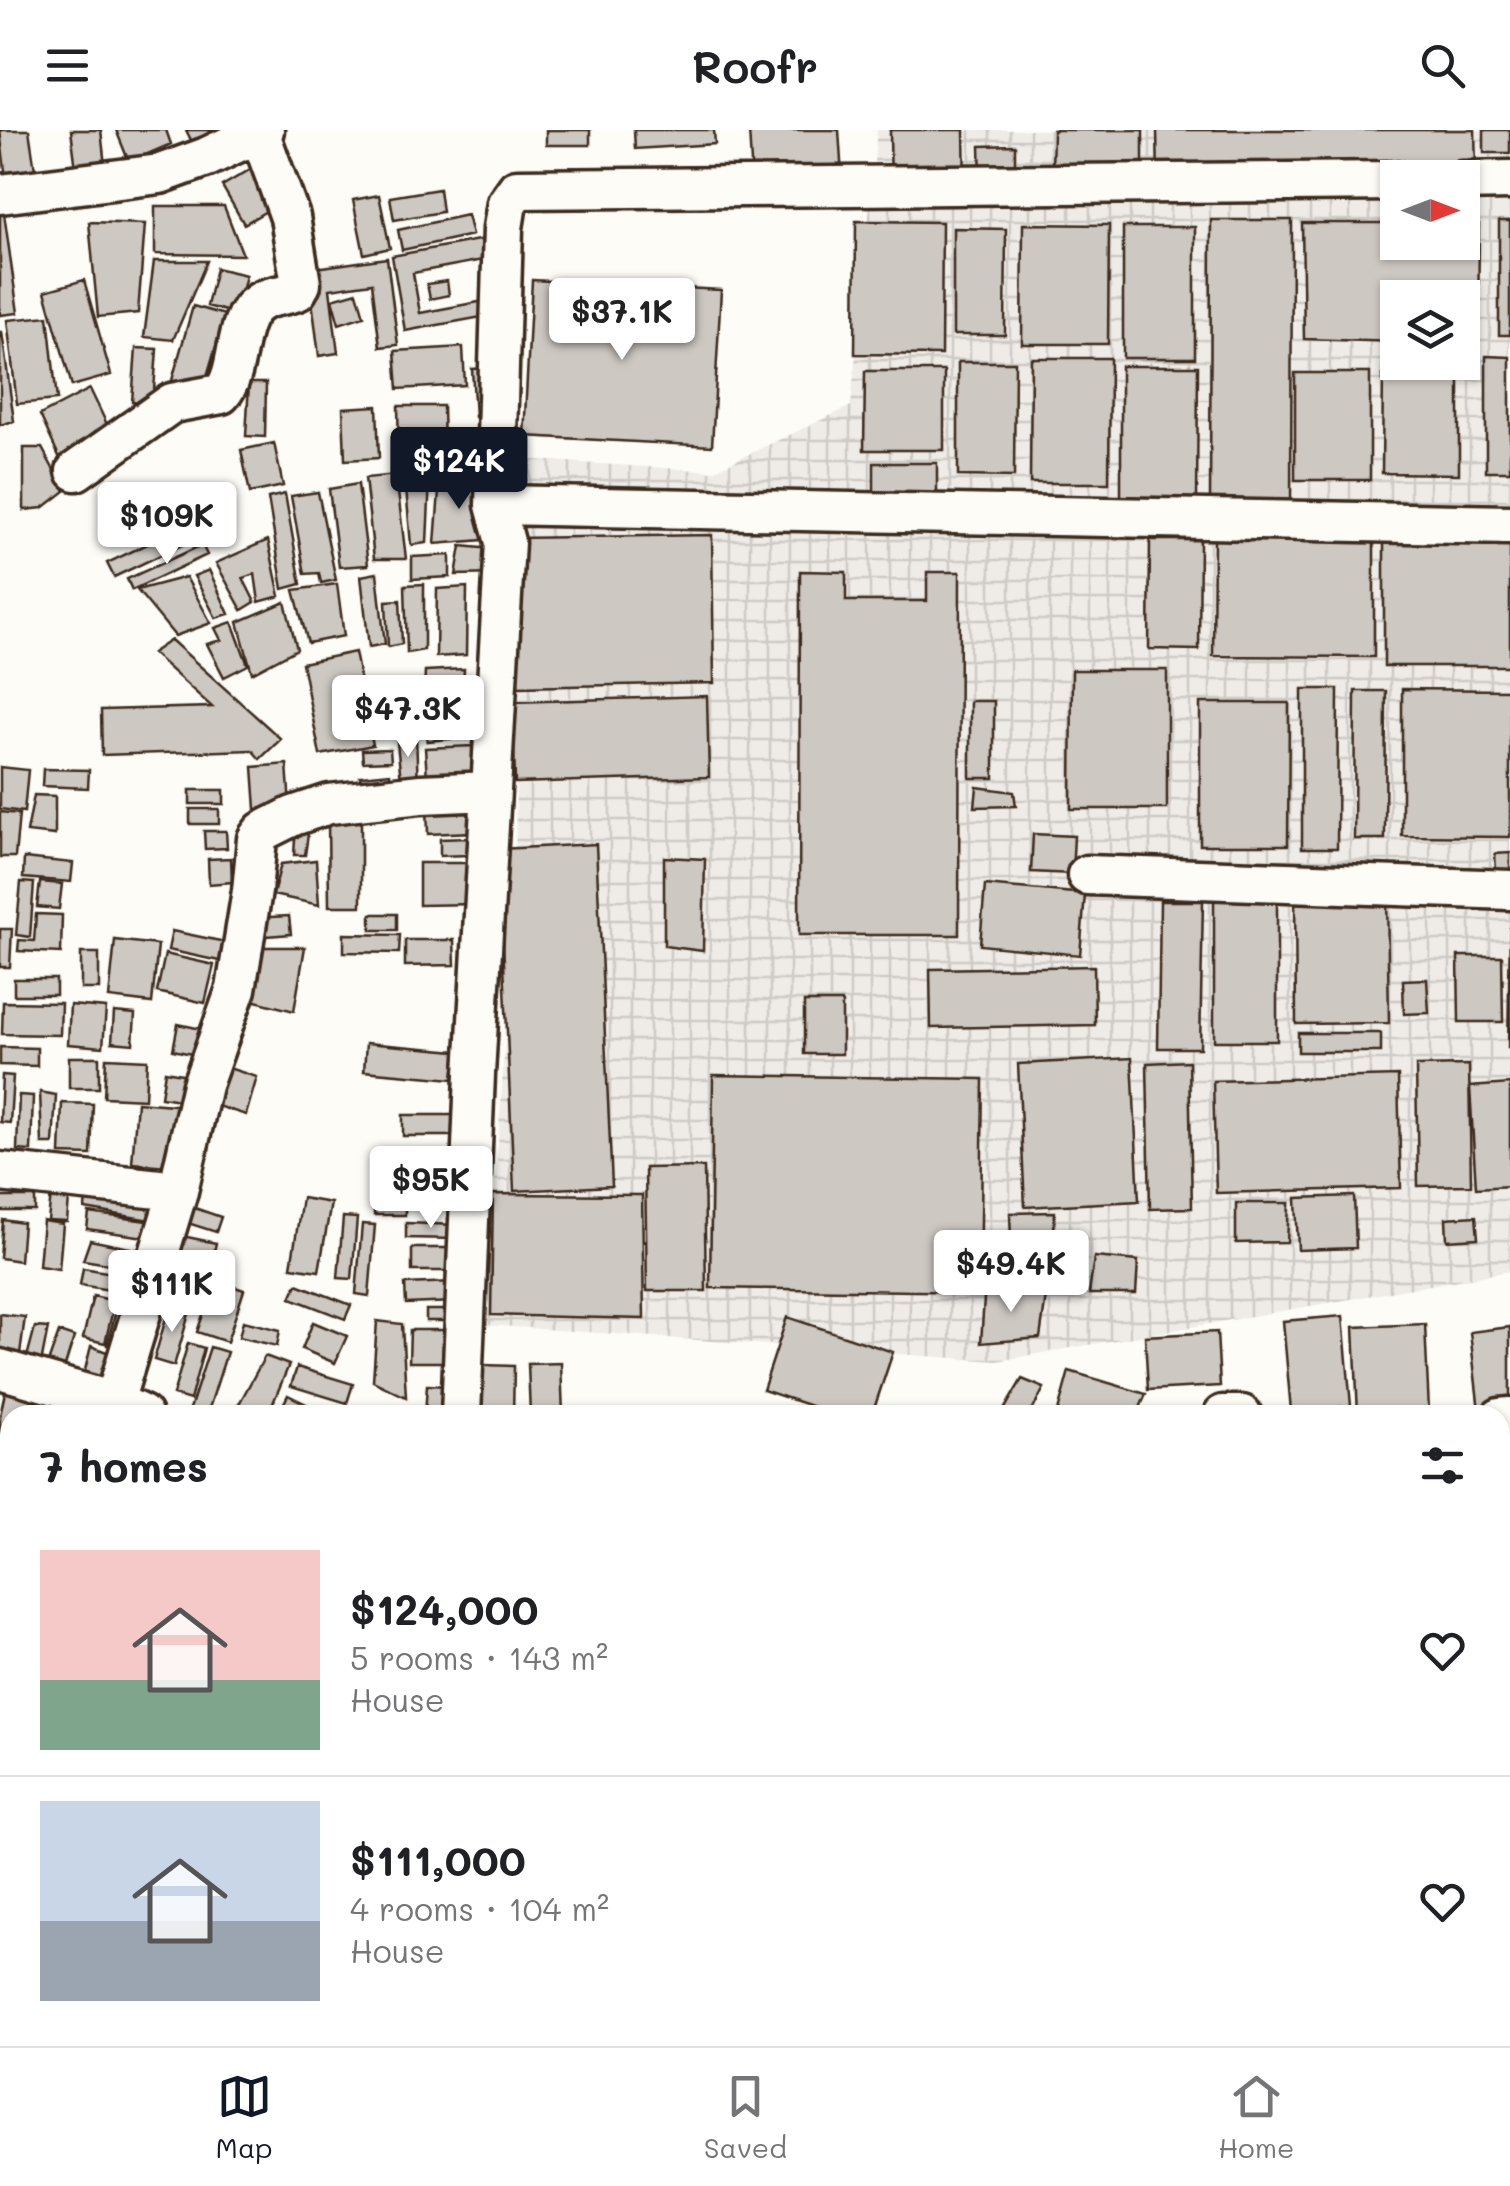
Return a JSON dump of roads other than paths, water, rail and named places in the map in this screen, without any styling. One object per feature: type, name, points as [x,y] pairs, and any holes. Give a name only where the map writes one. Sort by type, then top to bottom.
[{"type":"street","points":[[0,194],[160,174],[262,132],[290,217],[301,284],[297,291],[256,304],[246,315],[230,380],[222,394],[172,403],[76,472]]},
{"type":"street","points":[[1480,181],[1510,180]]},
{"type":"street","points":[[461,1405],[474,1093],[505,542],[495,504],[504,228],[507,203],[516,189],[1380,181]]},
{"type":"street","points":[[495,504],[1510,524]]},
{"type":"street","points":[[129,1405],[202,1085],[236,989],[257,839],[263,831],[293,816],[329,804],[491,791]]},
{"type":"street","points":[[1087,875],[1510,890]]},
{"type":"street","points":[[0,1172],[178,1191]]},
{"type":"street","points":[[0,1369],[118,1405]]}]
